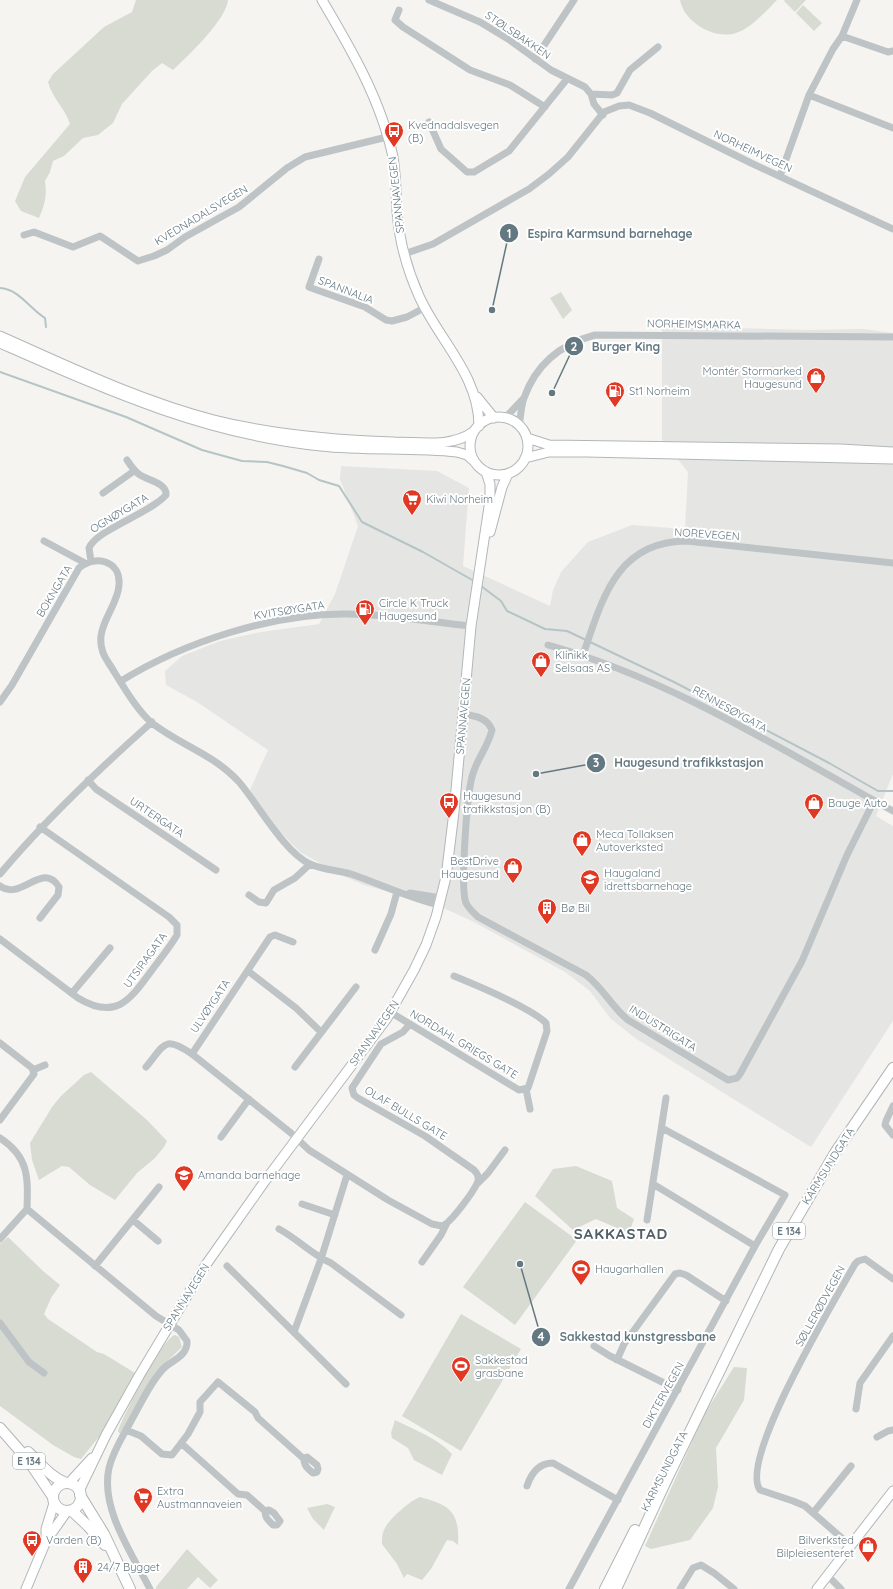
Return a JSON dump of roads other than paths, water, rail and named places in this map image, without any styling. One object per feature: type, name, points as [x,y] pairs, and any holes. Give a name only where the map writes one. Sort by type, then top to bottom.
[{"type":"highway","name":"KARMSUNDGATA","points":[[616,1589],[665,1483],[723,1367],[727,1354],[779,1249],[816,1183],[893,1068]]},
{"type":"highway","name":"KARMSUNDGATA","points":[[605,1589],[718,1366],[727,1354]]},
{"type":"highway","name":"E 134","points":[[0,1428],[16,1440],[49,1474],[57,1480],[67,1483],[80,1493],[104,1534],[130,1589]]},
{"type":"highway","name":"E 134","points":[[0,1428],[28,1460],[60,1508],[69,1510],[92,1530],[117,1561]]},
{"type":"highway","points":[[54,1500],[58,1486],[67,1483]]},
{"type":"highway","points":[[69,1510],[79,1502],[80,1493]]},
{"type":"main road","name":"SPANNAVEGEN","points":[[322,0],[361,70],[387,137],[393,157],[399,229],[404,254],[409,271],[424,308],[457,360],[480,403],[494,418]]},
{"type":"main road","points":[[0,336],[147,398],[186,412],[241,426],[308,437],[385,441],[455,442],[494,418],[505,418],[519,425],[527,438],[528,448],[525,458],[516,469],[508,474],[499,475],[486,472],[467,455],[457,452],[321,446],[269,439],[213,426],[138,402],[0,343]]},
{"type":"main road","name":"SPANNAVEGEN","points":[[472,389],[477,408],[476,429]]},
{"type":"main road","points":[[476,429],[470,448],[476,463]]},
{"type":"main road","points":[[527,438],[549,445],[840,449],[893,452]]},
{"type":"main road","points":[[525,458],[549,452],[586,452],[893,459]]},
{"type":"main road","points":[[483,550],[491,491],[486,472]]},
{"type":"main road","points":[[483,550],[487,541],[502,487],[508,474]]},
{"type":"main road","name":"SPANNAVEGEN","points":[[80,1493],[97,1453],[169,1324],[205,1266],[390,1012],[420,959],[440,902],[453,819],[471,626],[483,550]]},
{"type":"main road","name":"SPANNAVEGEN","points":[[67,1483],[97,1453]]},
{"type":"main road","points":[[817,1589],[893,1491]]},
{"type":"main road","points":[[46,1541],[46,1529],[54,1500]]},
{"type":"main road","points":[[26,1589],[46,1541],[69,1510]]},
{"type":"street","name":"STØLSBAKKEN","points":[[429,0],[480,22],[567,79],[585,87],[591,94]]},
{"type":"street","points":[[536,59],[574,0]]},
{"type":"street","points":[[780,176],[809,96],[833,49],[842,36],[857,0]]},
{"type":"street","points":[[399,10],[395,20],[403,27],[470,70],[510,84],[545,107]]},
{"type":"street","points":[[842,36],[888,52],[893,50]]},
{"type":"street","points":[[603,114],[594,104],[591,94],[612,95],[617,93],[630,70],[658,47]]},
{"type":"street","points":[[429,122],[441,150],[467,172],[474,172],[509,151],[567,79]]},
{"type":"street","points":[[809,96],[893,128]]},
{"type":"street","name":"NORHEIMVEGEN","points":[[404,254],[433,244],[528,189],[549,174],[568,157],[603,114],[619,106],[629,105],[650,113],[780,176],[893,228]]},
{"type":"street","name":"KVEDNADALSVEGEN","points":[[24,235],[34,232],[73,247],[100,236],[138,261],[167,250],[185,237],[223,217],[252,198],[287,168],[305,157],[387,137]]},
{"type":"street","name":"SPANNALIA","points":[[319,259],[309,287],[365,307],[386,320],[392,321],[407,318],[424,308]]},
{"type":"street","name":"NORHEIMSMARKA","points":[[505,418],[523,399],[536,374],[549,358],[569,343],[595,335],[893,337]]},
{"type":"street","name":"NORHEIMSMARKA","points":[[519,425],[523,399]]},
{"type":"street","points":[[103,493],[134,471],[127,460]]},
{"type":"street","name":"OGNØYGATA","points":[[88,562],[89,548],[96,538],[138,515],[166,495],[163,486],[134,471]]},
{"type":"street","points":[[44,541],[88,562],[104,561],[110,564],[118,577],[117,592],[101,635],[102,647],[106,659],[152,722],[204,754],[231,774],[288,845],[310,864],[350,874],[398,892],[440,902]]},
{"type":"street","name":"NOREVEGEN","points":[[583,655],[609,587],[618,572],[637,554],[662,543],[687,541],[893,563]]},
{"type":"street","name":"BOKNGATA","points":[[1,698],[75,575],[88,562]]},
{"type":"street","name":"KVITSØYGATA","points":[[121,681],[155,662],[194,644],[241,630],[286,620],[332,614],[353,614],[471,626]]},
{"type":"street","name":"RENNESØYGATA","points":[[548,645],[614,666],[684,697],[893,811]]},
{"type":"street","name":"INDUSTRIGATA","points":[[463,714],[482,718],[488,722],[492,730],[474,771],[470,790],[464,885],[466,902],[470,910],[478,916],[586,975],[594,981],[614,1007],[628,1020],[728,1080],[737,1078],[740,1074],[802,961],[847,855],[874,801]]},
{"type":"street","points":[[0,874],[40,827],[88,780],[152,722]]},
{"type":"street","name":"URTERGATA","points":[[88,780],[96,788],[216,870]]},
{"type":"street","name":"UTSIRAGATA","points":[[0,939],[72,993],[92,1005],[105,1008],[120,1006],[126,1002],[136,992],[175,939],[178,930],[176,925],[169,917],[40,827]]},
{"type":"street","points":[[249,895],[259,902],[266,903],[274,890],[295,878],[310,864]]},
{"type":"street","points":[[0,886],[4,889],[14,890],[40,877],[48,877],[53,880],[59,887],[59,891],[40,918]]},
{"type":"street","points":[[375,950],[391,914],[398,892]]},
{"type":"street","name":"ULVØYGATA","points":[[192,1054],[270,937],[275,935],[293,942]]},
{"type":"street","points":[[72,993],[110,948]]},
{"type":"street","points":[[248,971],[296,1008],[321,1032]]},
{"type":"street","name":"NORDAHL GRIEGS GATE","points":[[390,1012],[514,1087],[520,1090],[526,1089],[530,1085],[545,1039],[547,1031],[546,1023],[516,1005],[454,976]]},
{"type":"street","points":[[295,1067],[356,987]]},
{"type":"street","name":"OLAF BULLS GATE","points":[[410,1024],[403,1032],[381,1044],[354,1083],[353,1092],[358,1098],[424,1136],[474,1170],[478,1178],[478,1182]]},
{"type":"street","points":[[0,1042],[34,1070]]},
{"type":"street","points":[[146,1067],[168,1043],[176,1043],[249,1099],[309,1150],[388,1200],[432,1224],[437,1226],[446,1225]]},
{"type":"street","points":[[34,1070],[45,1065]]},
{"type":"street","points":[[0,1120],[32,1078],[34,1070]]},
{"type":"street","name":"NORDAHL GRIEGS GATE","points":[[526,1089],[530,1109]]},
{"type":"street","points":[[647,1220],[666,1098]]},
{"type":"street","points":[[220,1137],[249,1099]]},
{"type":"street","points":[[893,1106],[885,1125],[893,1135]]},
{"type":"street","name":"DIKTERVEGEN","points":[[569,1589],[755,1246],[785,1195],[662,1128]]},
{"type":"street","points":[[0,1138],[14,1149],[24,1164],[28,1181],[27,1209],[0,1239]]},
{"type":"street","points":[[422,1262],[442,1235],[446,1225],[478,1182],[488,1173],[505,1150]]},
{"type":"street","points":[[294,1332],[321,1259],[347,1175]]},
{"type":"street","points":[[653,1184],[755,1246]]},
{"type":"street","points":[[96,1266],[159,1187]]},
{"type":"street","points":[[302,1204],[335,1215]]},
{"type":"street","points":[[27,1209],[185,1337],[187,1341],[186,1349],[182,1355],[167,1366],[155,1378],[126,1430],[109,1467],[107,1483],[109,1499],[115,1519],[150,1589]]},
{"type":"street","points":[[133,1220],[158,1241]]},
{"type":"street","points":[[279,1229],[321,1259],[331,1263],[401,1315]]},
{"type":"street","name":"SØLLERØDVEGEN","points":[[813,1513],[799,1503],[764,1492],[757,1486],[756,1474],[758,1462],[775,1414],[782,1399],[855,1264],[858,1261],[865,1260],[893,1279]]},
{"type":"street","points":[[227,1266],[346,1384]]},
{"type":"street","points":[[616,1360],[624,1344],[675,1274],[680,1273],[686,1275],[726,1301]]},
{"type":"street","points":[[0,1323],[29,1362],[44,1373]]},
{"type":"street","points":[[856,1409],[860,1383],[890,1346],[893,1336]]},
{"type":"street","points":[[594,1346],[616,1360],[678,1390]]},
{"type":"street","points":[[126,1430],[141,1436],[162,1454],[167,1456],[172,1455],[200,1412],[200,1402],[218,1382],[255,1412],[258,1418],[304,1459]]},
{"type":"street","points":[[876,1437],[893,1430]]},
{"type":"street","points":[[181,1443],[238,1494],[247,1495],[265,1511]]},
{"type":"street","points":[[527,1486],[538,1468],[547,1463],[552,1463],[618,1500]]},
{"type":"street","points":[[851,1466],[813,1513],[851,1546]]},
{"type":"street","points":[[680,1589],[694,1568],[701,1565],[734,1589]]},
{"type":"street","points":[[828,1576],[841,1589]]},
{"type":"waterway","points":[[0,288],[7,289],[24,300],[45,318],[46,327]]},
{"type":"waterway","points":[[0,372],[126,417],[202,450],[242,461],[267,462],[283,466],[307,473],[319,480],[339,486],[362,522],[423,552],[474,581]]},
{"type":"waterway","points":[[481,586],[501,601],[507,611],[545,629],[567,631],[586,640]]},
{"type":"waterway","points":[[590,642],[674,682],[829,763],[878,791],[893,791]]},
{"type":"place","name":"Kvednadalsvegen (B)","points":[[394,148]]},
{"type":"place","name":"Espira Karmsund barnehage","points":[[492,310]]},
{"type":"place","name":"Burger King","points":[[552,393]]},
{"type":"place","name":"Montér Stormarked Haugesund","points":[[816,394]]},
{"type":"place","name":"St1 Norheim","points":[[615,408]]},
{"type":"place","name":"Kiwi Norheim","points":[[412,516]]},
{"type":"place","name":"Circle K Truck Haugesund","points":[[365,626]]},
{"type":"place","name":"Klinikk Selsaas AS","points":[[541,678]]},
{"type":"place","name":"Haugesund trafikkstasjon","points":[[536,774]]},
{"type":"place","name":"Haugesund trafikkstasjon (B)","points":[[449,819]]},
{"type":"place","name":"Bauge Auto","points":[[814,820]]},
{"type":"place","name":"Meca Tollaksen Autoverksted","points":[[582,857]]},
{"type":"place","name":"BestDrive Haugesund","points":[[513,884]]},
{"type":"place","name":"Haugaland idrettsbarnehage","points":[[590,896]]},
{"type":"place","name":"Bø Bil","points":[[547,925]]},
{"type":"place","name":"Amanda barnehage","points":[[184,1192]]},
{"type":"place","name":"Sakkestad kunstgressbane","points":[[520,1264]]},
{"type":"place","name":"Haugarhallen","points":[[581,1286]]},
{"type":"place","name":"Sakkestad grasbane","points":[[461,1383]]},
{"type":"place","name":"Extra Austmannaveien","points":[[143,1514]]},
{"type":"place","name":"Varden (B)","points":[[32,1557]]},
{"type":"place","name":"Bilverksted Bilpleiesenteret","points":[[868,1563]]},
{"type":"place","name":"24/7 Bygget","points":[[83,1584]]},
{"type":"district","name":"SAKKASTAD","points":[[621,1234]]}]
